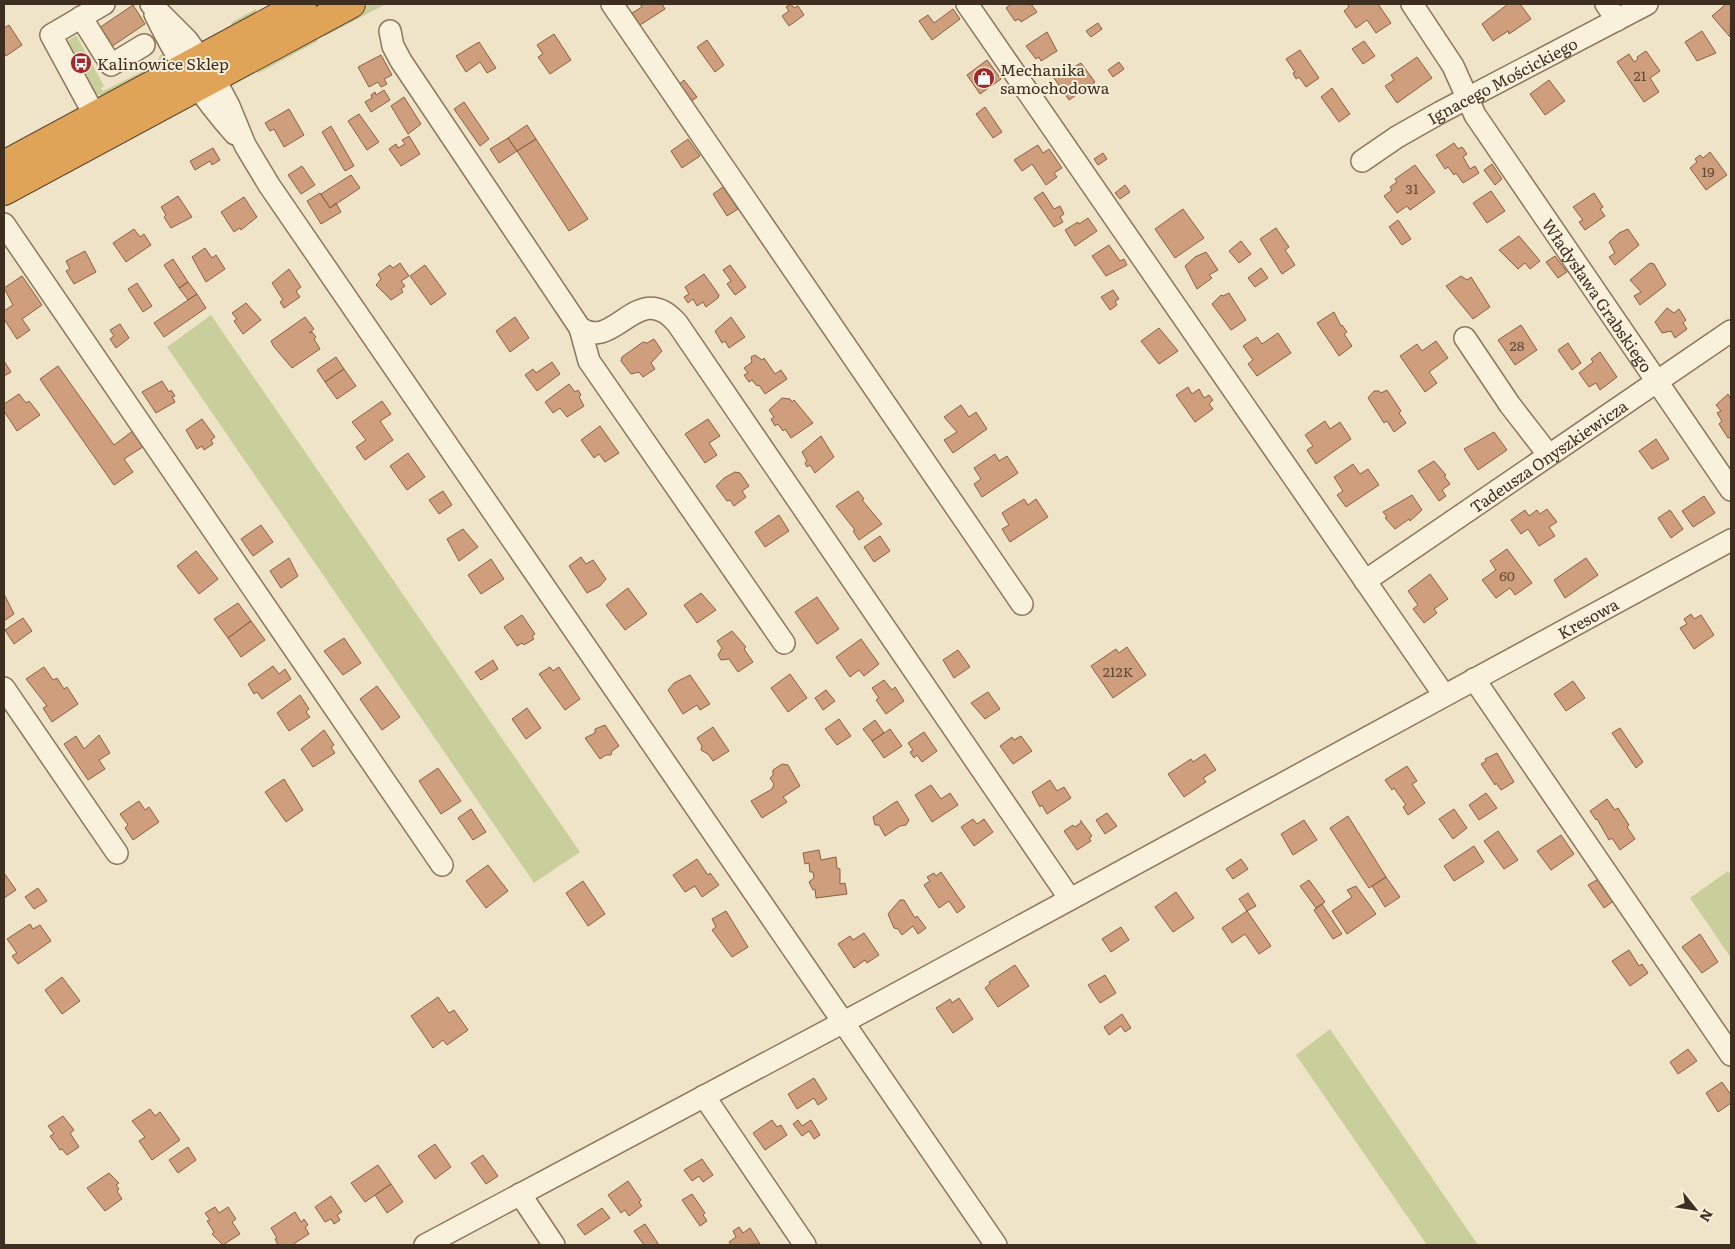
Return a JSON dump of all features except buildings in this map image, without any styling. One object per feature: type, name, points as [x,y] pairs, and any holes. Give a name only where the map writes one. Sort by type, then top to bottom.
[{"type":"highway","points":[[4,191],[199,73],[302,4]]},
{"type":"highway","points":[[4,165],[95,116],[199,73],[351,4]]},
{"type":"street","points":[[95,116],[52,35],[104,4]]},
{"type":"street","points":[[150,4],[174,25],[199,73],[322,263],[996,1245]]},
{"type":"street","points":[[612,4],[1022,604]]},
{"type":"street","points":[[967,4],[1444,695]]},
{"type":"street","name":"Władysława Grabskiego","points":[[1412,4],[1453,66],[1475,115],[1731,490]]},
{"type":"street","name":"Ignacego Mościckiego","points":[[1362,161],[1397,137],[1612,12],[1647,4]]},
{"type":"street","points":[[81,17],[111,65],[144,45]]},
{"type":"street","points":[[390,31],[393,46],[401,62],[580,328],[590,360],[784,644]]},
{"type":"street","points":[[4,224],[442,865]]},
{"type":"street","points":[[580,328],[590,333],[608,329],[636,312],[649,307],[666,313],[677,323],[1070,898]]},
{"type":"street","name":"Tadeusza Onyszkiewicza","points":[[1366,581],[1548,454],[1658,382],[1731,331]]},
{"type":"street","points":[[1465,338],[1510,405],[1548,454]]},
{"type":"street","name":"Kresowa","points":[[425,1245],[844,1021],[1731,540]]},
{"type":"street","points":[[1474,679],[1731,1056]]},
{"type":"street","points":[[4,688],[117,853]]},
{"type":"street","points":[[704,1096],[805,1245]]},
{"type":"street","points":[[520,1194],[554,1245]]},
{"type":"green space","points":[[371,4],[386,4],[325,36],[323,32],[348,13]]},
{"type":"green space","points":[[256,9],[258,14],[235,34],[231,25],[232,22]]},
{"type":"green space","points":[[76,35],[104,86],[101,89],[103,91],[157,64],[160,55],[163,54],[162,63],[105,97],[96,94],[83,68],[86,66],[82,58],[78,60],[68,41]]},
{"type":"green space","points":[[314,36],[318,41],[259,73],[252,66]]},
{"type":"green space","points":[[211,315],[580,852],[534,883],[167,347]]},
{"type":"green space","points":[[1728,871],[1731,875],[1731,958],[1690,898]]},
{"type":"green space","points":[[1330,1029],[1478,1245],[1427,1245],[1296,1055]]},
{"type":"place","name":"Kalinowice Sklep","points":[[81,63]]},
{"type":"place","name":"Mechanika samochodowa","points":[[984,78]]}]
